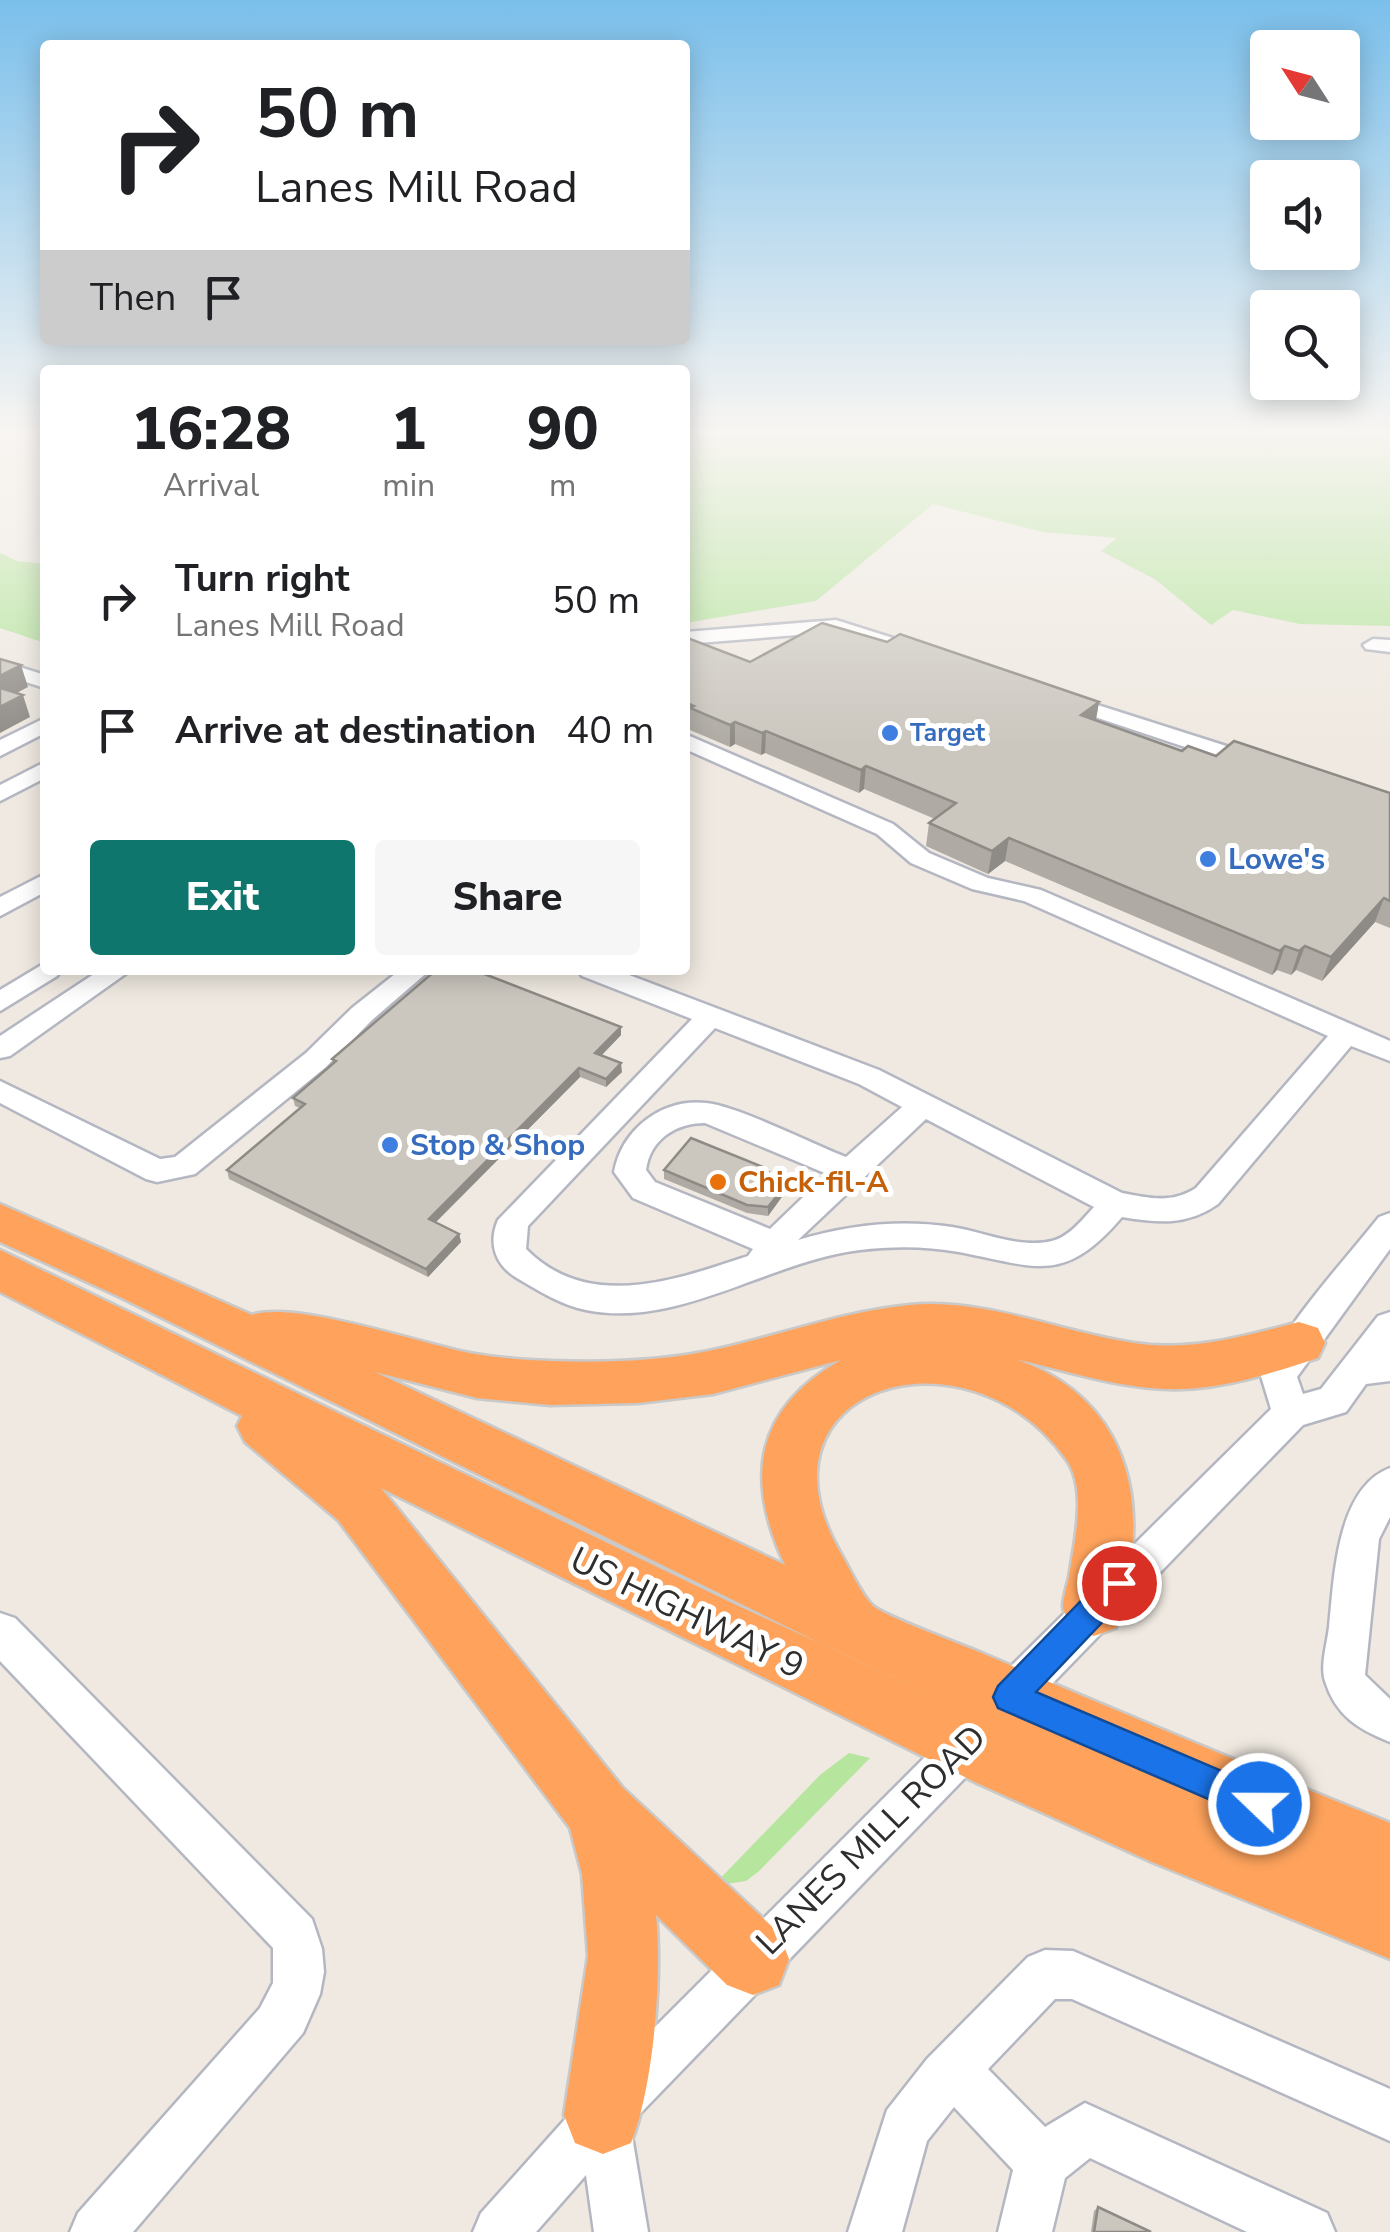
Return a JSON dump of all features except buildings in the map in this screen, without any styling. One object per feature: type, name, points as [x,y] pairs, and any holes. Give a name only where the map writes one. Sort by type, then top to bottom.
[{"type":"highway","name":"US HIGHWAY 9","points":[[0,1222],[499,1521],[989,1721],[1390,1858]]},
{"type":"highway","name":"US HIGHWAY 9","points":[[0,1270],[210,1347],[852,1627],[1151,1827],[1390,1923]]},
{"type":"highway","points":[[210,1347],[329,1340],[477,1376],[550,1383],[638,1381],[713,1372],[860,1334],[913,1325],[973,1329],[1136,1365],[1184,1368],[1299,1343]]},
{"type":"highway","points":[[210,1347],[358,1502],[599,1811],[753,1959]]},
{"type":"highway","points":[[852,1627],[807,1547],[793,1510],[789,1488],[791,1456],[800,1430],[817,1405],[842,1384],[874,1368],[908,1361],[964,1364],[1000,1374],[1059,1410],[1086,1440],[1098,1462],[1106,1494],[1094,1608]]},
{"type":"highway","points":[[599,1811],[618,1874],[624,1956],[603,2115]]},
{"type":"street","points":[[690,638],[836,626],[953,664]]},
{"type":"street","points":[[0,668],[40,680]]},
{"type":"street","points":[[1034,693],[1102,710],[1280,771]]},
{"type":"street","points":[[0,749],[40,727]]},
{"type":"street","points":[[690,743],[880,827],[920,858],[981,884],[1032,895],[1390,1052]]},
{"type":"street","points":[[0,770],[24,762],[40,762]]},
{"type":"street","points":[[0,794],[40,773]]},
{"type":"street","points":[[0,908],[40,884]]},
{"type":"street","points":[[0,1002],[40,975]]},
{"type":"street","points":[[0,1049],[111,975]]},
{"type":"street","points":[[0,1091],[156,1171],[169,1172],[184,1166],[316,1060],[362,1014],[411,975]]},
{"type":"street","points":[[604,975],[868,1077],[1116,1204],[1165,1212],[1192,1206],[1207,1196],[1346,1034]]},
{"type":"street","points":[[711,1016],[514,1220],[507,1234],[508,1246],[521,1266],[582,1296],[596,1298],[673,1290],[767,1254],[844,1240],[899,1235],[952,1239],[1016,1252],[1052,1253],[1081,1240],[1116,1204]]},
{"type":"street","points":[[767,1254],[924,1104]]},
{"type":"street","points":[[767,1254],[644,1190],[630,1172],[636,1148],[660,1123],[694,1112],[708,1114],[850,1171]]},
{"type":"street","points":[[1290,1413],[1279,1376],[1299,1343],[1390,1224]]},
{"type":"street","name":"LANES MILL ROAD","points":[[500,2232],[603,2115],[753,1959],[989,1721],[1094,1608],[1290,1413],[1333,1402],[1372,1369],[1390,1326]]},
{"type":"street","points":[[1390,1485],[1364,1524],[1360,1539],[1344,1676],[1348,1690],[1360,1703],[1390,1720]]},
{"type":"street","points":[[0,1632],[295,1936],[302,1961],[294,2004],[278,2026],[97,2232]]},
{"type":"street","points":[[875,2232],[904,2128],[953,2069],[1044,1974],[1073,1976],[1390,2115]]},
{"type":"street","points":[[953,2069],[1042,2162]]},
{"type":"street","points":[[603,2115],[621,2232]]},
{"type":"street","points":[[1026,2232],[1042,2162],[1085,2129],[1308,2232]]},
{"type":"green space","points":[[690,537],[893,537],[816,601],[690,622]]},
{"type":"green space","points":[[1107,537],[1390,537],[1390,626],[1300,624],[1233,610],[1211,625],[1156,580],[1101,551],[1117,538]]},
{"type":"green space","points":[[0,553],[17,561],[40,563],[40,641],[0,628]]},
{"type":"green space","points":[[849,1753],[870,1758],[758,1872],[746,1881],[713,1886],[820,1775]]},
{"type":"place","name":"Target","points":[[890,733]]},
{"type":"place","name":"Lowe's","points":[[1208,859]]},
{"type":"place","name":"Stop & Shop","points":[[390,1145]]},
{"type":"place","name":"Chick-fil-A","points":[[718,1182]]},
{"type":"route","points":[[1119,1583],[1009,1697],[1259,1804]]}]
